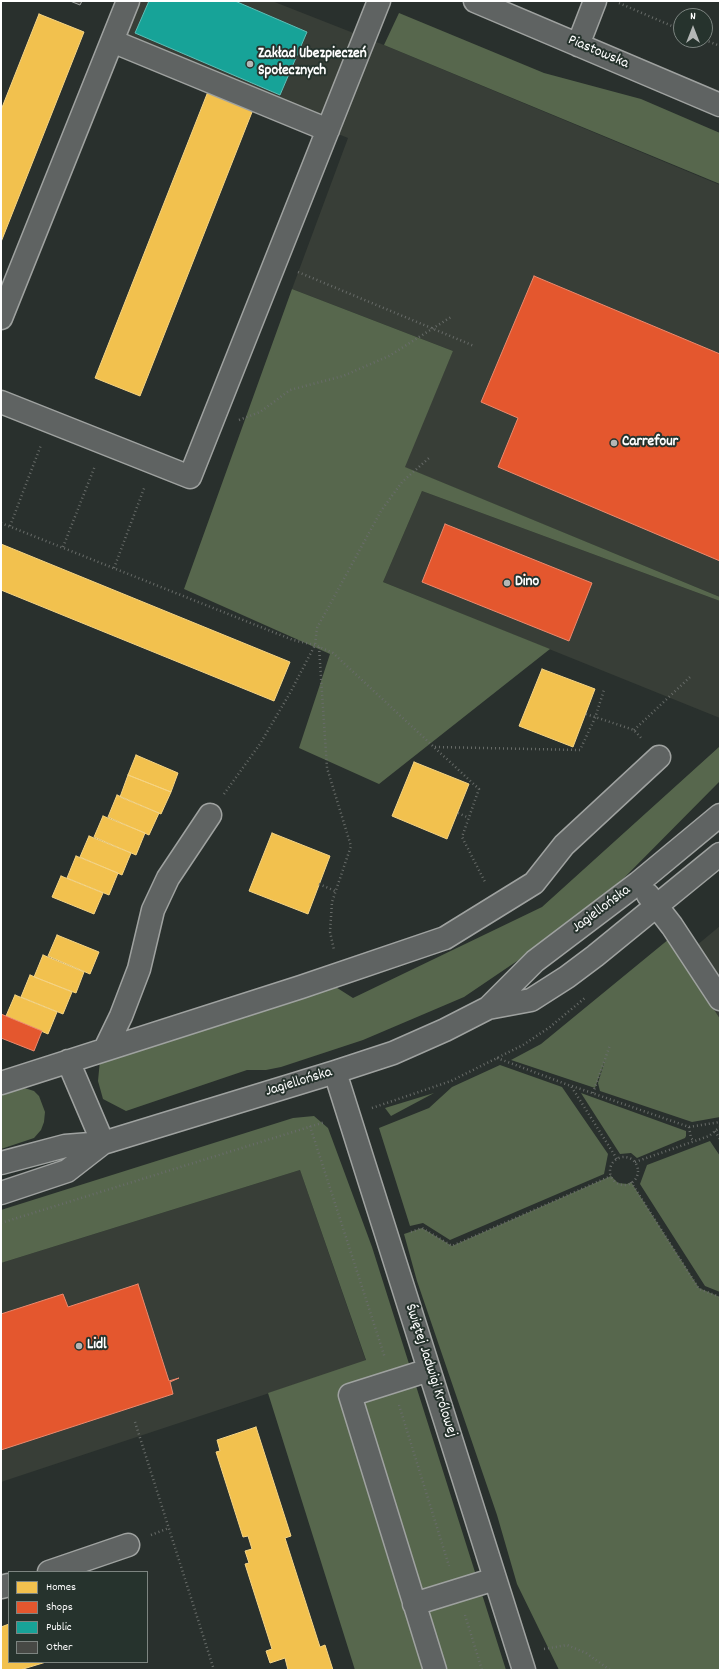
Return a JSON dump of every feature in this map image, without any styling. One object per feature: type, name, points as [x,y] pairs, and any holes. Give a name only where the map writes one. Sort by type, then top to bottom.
[{"type":"street","points":[[1,318],[128,1]]},
{"type":"street","points":[[1,402],[190,477],[379,1]]},
{"type":"street","name":"Piastowska","points":[[475,1],[720,105]]},
{"type":"street","points":[[578,45],[595,1]]},
{"type":"street","points":[[112,41],[328,130]]},
{"type":"street","points":[[1,1083],[343,973],[445,938],[534,883],[564,845],[658,757]]},
{"type":"street","points":[[105,1049],[121,1016],[138,969],[153,910],[168,878],[210,815]]},
{"type":"street","name":"Jagiellońska","points":[[488,1008],[536,961],[638,883],[720,815]]},
{"type":"street","name":"Jagiellońska","points":[[1,1163],[65,1146],[103,1144],[393,1053],[445,1030],[488,1008],[532,1000],[567,977],[720,854]]},
{"type":"street","points":[[638,883],[672,926],[720,999]]},
{"type":"street","points":[[68,1061],[103,1144]]},
{"type":"street","name":"Świętej Jadwigi Królowej","points":[[335,1072],[521,1662]]},
{"type":"street","name":"Jagiellońska","points":[[1,1193],[67,1171],[103,1144]]},
{"type":"street","points":[[429,1370],[350,1395],[435,1670]]},
{"type":"street","points":[[52,1571],[128,1545]]},
{"type":"street","points":[[414,1604],[495,1579]]},
{"type":"path","points":[[613,1],[673,27]]},
{"type":"path","points":[[275,262],[474,346]]},
{"type":"path","points":[[210,426],[239,420],[260,412],[290,390],[343,376],[389,356],[451,317]]},
{"type":"path","points":[[10,526],[50,422]]},
{"type":"path","points":[[63,547],[104,443]]},
{"type":"path","points":[[210,815],[260,744],[290,693],[315,645],[317,628],[381,511],[402,482],[429,458]]},
{"type":"path","points":[[114,568],[154,463]]},
{"type":"path","points":[[1,523],[293,640],[315,645],[333,653],[479,789],[462,837],[498,905]]},
{"type":"path","points":[[319,647],[327,768],[351,846],[335,891],[329,917],[332,943],[343,973]]},
{"type":"path","points":[[634,730],[690,677]]},
{"type":"path","points":[[435,747],[580,750],[595,718],[604,690]]},
{"type":"path","points":[[586,714],[634,730],[658,757]]},
{"type":"path","points":[[458,813],[469,818]]},
{"type":"path","points":[[319,884],[335,891]]},
{"type":"path","points":[[593,1093],[610,1045]]},
{"type":"path","points":[[497,1058],[571,1086],[689,1127],[720,1122]]},
{"type":"path","points":[[368,1109],[451,1081]]},
{"type":"path","points":[[571,1086],[617,1158]]},
{"type":"path","points":[[1,1223],[329,1121]]},
{"type":"path","points":[[689,1127],[691,1138],[694,1141]]},
{"type":"path","points":[[635,1162],[708,1136],[720,1127]]},
{"type":"path","points":[[715,1131],[720,1139]]},
{"type":"path","points":[[628,1157],[635,1162],[637,1166],[637,1175],[631,1182],[627,1184],[618,1183],[611,1176],[610,1168],[617,1158],[628,1157]]},
{"type":"path","points":[[404,1234],[422,1228],[452,1246],[611,1176]]},
{"type":"path","points":[[631,1182],[699,1288],[720,1298]]},
{"type":"path","points":[[135,1422],[214,1670]]},
{"type":"path","points":[[521,1662],[567,1645],[586,1653],[610,1670]]},
{"type":"shaded area","points":[[128,1],[272,1],[384,45],[720,185],[720,597],[404,467],[453,351],[292,289],[348,138],[112,41]]},
{"type":"shaded area","points":[[422,491],[720,601],[720,718],[383,582]]},
{"type":"shaded area","points":[[720,926],[720,1036],[673,965]]},
{"type":"shaded area","points":[[300,1170],[366,1361],[1,1482],[1,1263]]},
{"type":"green space","points":[[399,13],[544,73],[641,99],[720,133],[720,184],[384,45]]},
{"type":"green space","points":[[292,289],[453,351],[405,467],[720,597],[720,601],[422,491],[383,582],[550,649],[379,784],[299,748],[330,654],[184,589]]},
{"type":"green space","points":[[720,743],[720,781],[621,881],[523,957],[464,997],[363,1040],[281,1067],[266,1070],[247,1070],[126,1111],[103,1099],[98,1081],[100,1060],[331,984],[353,998],[542,907],[719,747]]},
{"type":"green space","points":[[669,939],[720,1019],[720,1117],[692,1122],[600,1091],[598,1083],[605,1060],[595,1088],[511,1060],[541,1044]]},
{"type":"green space","points":[[500,1065],[562,1087],[608,1154],[604,1174],[450,1240],[423,1223],[410,1226],[379,1128],[429,1108],[452,1087]]},
{"type":"green space","points":[[18,1086],[34,1091],[39,1096],[45,1112],[44,1122],[41,1130],[34,1138],[1,1149],[1,1091]]},
{"type":"green space","points":[[434,1093],[391,1116],[385,1108]]},
{"type":"green space","points":[[581,1093],[686,1131],[686,1136],[685,1138],[637,1158],[631,1153],[620,1154]]},
{"type":"green space","points":[[314,1116],[328,1128],[372,1247],[506,1670],[355,1670],[268,1393],[366,1360],[300,1170],[1,1263],[1,1210],[293,1118]]},
{"type":"green space","points":[[710,1141],[720,1156],[720,1292],[705,1286],[640,1184],[647,1165]]},
{"type":"green space","points":[[611,1176],[618,1183],[627,1184],[631,1182],[699,1288],[720,1297],[720,1670],[559,1670],[517,1584],[497,1515],[417,1281],[404,1234],[422,1228],[452,1246]]},
{"type":"building: Homes","points":[[39,14],[84,32],[1,242],[1,110]]},
{"type":"building: Homes","points":[[209,89],[254,107],[140,396],[95,378]]},
{"type":"building: Homes","points":[[1,544],[290,662],[274,701],[1,590]]},
{"type":"building: Homes","points":[[542,669],[595,689],[573,747],[519,726]]},
{"type":"building: Homes","points":[[136,755],[178,773],[171,792],[128,775]]},
{"type":"building: Homes","points":[[414,762],[469,784],[447,839],[392,816]]},
{"type":"building: Homes","points":[[128,775],[171,792],[161,814],[120,797]]},
{"type":"building: Homes","points":[[117,795],[159,813],[149,835],[108,817]]},
{"type":"building: Homes","points":[[103,816],[145,833],[136,855],[94,837]]},
{"type":"building: Homes","points":[[272,833],[330,856],[308,914],[249,891]]},
{"type":"building: Homes","points":[[89,836],[131,853],[122,875],[80,857]]},
{"type":"building: Homes","points":[[76,856],[118,873],[109,895],[67,878]]},
{"type":"building: Homes","points":[[61,876],[103,893],[94,914],[52,897]]},
{"type":"building: Homes","points":[[57,935],[99,952],[90,974],[48,956]]},
{"type":"building: Homes","points":[[43,955],[84,972],[76,993],[34,977]]},
{"type":"building: Homes","points":[[30,975],[72,992],[63,1014],[21,997]]},
{"type":"building: Homes","points":[[15,995],[57,1012],[48,1034],[6,1016]]},
{"type":"building: Homes","points":[[256,1427],[291,1536],[285,1538],[320,1647],[325,1645],[333,1670],[288,1670],[285,1658],[270,1663],[266,1651],[272,1649],[245,1564],[249,1563],[245,1551],[252,1549],[248,1536],[243,1537],[216,1452],[220,1451],[217,1440]]},
{"type":"building: Homes","points":[[8,1624],[8,1663],[43,1663],[20,1670],[1,1670],[1,1627]]},
{"type":"building: Shops","name":"Carrefour","points":[[534,276],[720,354],[720,561],[498,467],[518,418],[481,402]]},
{"type":"building: Shops","name":"Dino","points":[[445,524],[592,583],[569,641],[422,582]]},
{"type":"building: Shops","points":[[1,1014],[42,1031],[34,1051],[1,1038]]},
{"type":"building: Shops","name":"Lidl","points":[[138,1284],[169,1381],[179,1378],[170,1382],[173,1394],[1,1450],[1,1314],[63,1294],[68,1307]]},
{"type":"building: Public","name":"Zakład Ubezpieczeń Społecznych","points":[[149,1],[235,1],[307,32],[280,95],[135,33]]},
{"type":"building: Other","points":[[70,1],[82,1],[80,5]]},
{"type":"place","name":"Zakład Ubezpieczeń Społecznych","points":[[250,64]]},
{"type":"place","name":"Carrefour","points":[[614,443]]},
{"type":"place","name":"Dino","points":[[507,583]]},
{"type":"place","name":"Lidl","points":[[79,1346]]}]
